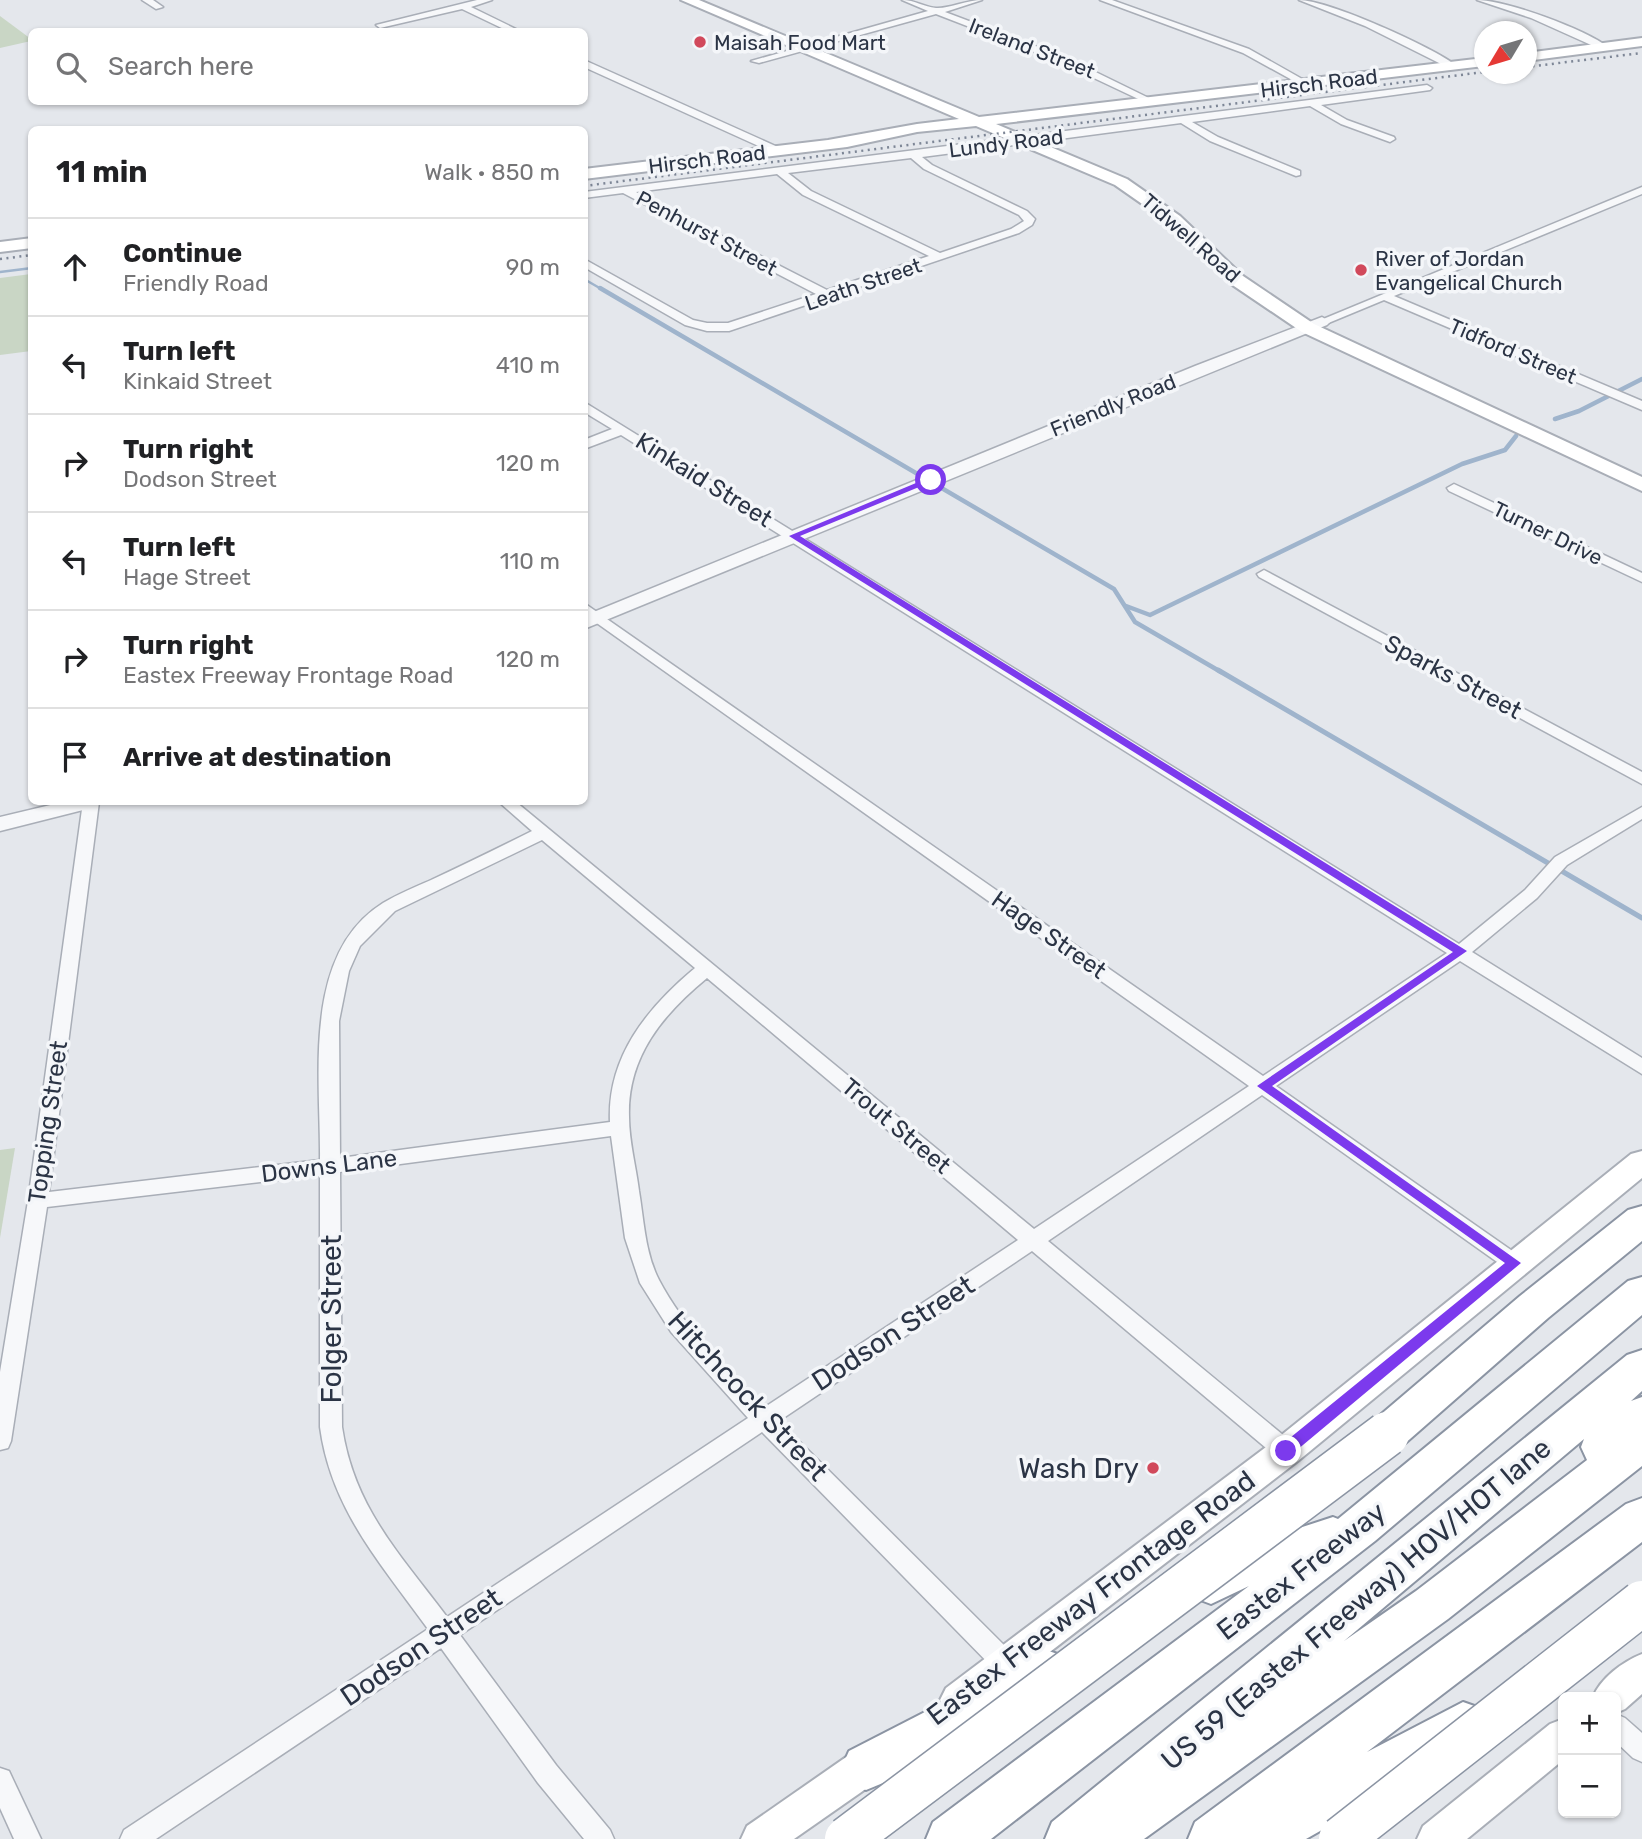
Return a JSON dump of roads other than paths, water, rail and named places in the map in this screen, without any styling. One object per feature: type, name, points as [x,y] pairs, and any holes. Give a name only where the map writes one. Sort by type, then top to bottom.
[{"type":"highway","points":[[847,1839],[1387,1434],[1534,1307],[1642,1220]]},
{"type":"highway","name":"Eastex Freeway","points":[[951,1839],[1359,1528],[1642,1292]]},
{"type":"highway","name":"US 59 (Eastex Freeway) HOV/HOT lane","points":[[1070,1839],[1114,1818],[1642,1367]]},
{"type":"highway","points":[[1114,1818],[1642,1393]]},
{"type":"highway","points":[[1196,1773],[1382,1619],[1642,1414]]},
{"type":"highway","points":[[1114,1818],[1196,1773],[1432,1605],[1642,1442]]},
{"type":"highway","points":[[1213,1839],[1642,1517]]},
{"type":"highway","points":[[866,1767],[1248,1564],[1359,1528]]},
{"type":"highway","points":[[1340,1839],[1642,1603]]},
{"type":"highway","points":[[1258,1839],[1642,1625]]},
{"type":"main road","name":"Tidwell Road","points":[[688,0],[710,4],[995,123],[1111,166],[1147,191],[1179,207],[1218,252],[1315,325],[1367,346],[1642,485]]},
{"type":"main road","points":[[1537,56],[1642,42]]},
{"type":"main road","name":"Hirsch Road","points":[[588,174],[1474,63]]},
{"type":"main road","points":[[0,247],[28,244]]},
{"type":"main road","name":"Tidwell Road","points":[[1461,394],[1642,467]]},
{"type":"main road","name":"Eastex Freeway Frontage Road","points":[[761,1839],[1008,1666],[1286,1451],[1514,1263],[1642,1162]]},
{"type":"main road","points":[[1618,1692],[1642,1671]]},
{"type":"main road","points":[[1437,1839],[1558,1741]]},
{"type":"street","points":[[146,0],[159,7]]},
{"type":"street","points":[[452,0],[510,28]]},
{"type":"street","points":[[380,25],[488,0]]},
{"type":"street","name":"Ireland Street","points":[[906,0],[1112,79],[1154,103]]},
{"type":"street","points":[[756,61],[978,0]]},
{"type":"street","points":[[1104,0],[1245,51],[1306,84]]},
{"type":"street","points":[[1303,0],[1368,24],[1452,66]]},
{"type":"street","points":[[1481,0],[1566,29],[1603,47]]},
{"type":"street","points":[[1506,8],[1530,0]]},
{"type":"street","points":[[588,64],[776,150]]},
{"type":"street","name":"Lundy Road","points":[[588,195],[1427,88]]},
{"type":"street","points":[[1311,103],[1344,122],[1390,139]]},
{"type":"street","points":[[1181,119],[1214,139],[1296,173]]},
{"type":"street","name":"Leath Street","points":[[588,264],[680,319],[697,326],[729,327],[1024,228],[1030,219],[1023,213],[928,167],[912,154]]},
{"type":"street","points":[[779,170],[790,182],[807,193],[940,257]]},
{"type":"street","name":"Penhurst Street","points":[[625,190],[827,295]]},
{"type":"street","name":"Friendly Road","points":[[589,616],[1315,325],[1642,190]]},
{"type":"street","name":"Tidford Street","points":[[1384,296],[1642,406]]},
{"type":"street","name":"Kinkaid Street","points":[[588,408],[1461,951],[1642,1067]]},
{"type":"street","points":[[588,443],[622,429]]},
{"type":"street","name":"Turner Drive","points":[[1454,488],[1642,578]]},
{"type":"street","name":"Sparks Street","points":[[1264,574],[1642,779]]},
{"type":"street","name":"Hage Street","points":[[589,616],[1514,1263]]},
{"type":"street","points":[[0,824],[77,805]]},
{"type":"street","name":"Topping Street","points":[[0,1441],[38,1201],[89,805]]},
{"type":"street","name":"Trout Street","points":[[511,805],[1286,1451]]},
{"type":"street","name":"Dodson Street","points":[[133,1839],[1263,1086],[1461,951],[1531,894],[1573,853],[1642,812]]},
{"type":"street","name":"Folger Street","points":[[544,832],[409,895],[373,918],[347,948],[334,983],[330,1021],[331,1427],[336,1465],[349,1497],[363,1521],[547,1774],[601,1839]]},
{"type":"street","name":"Hitchcock Street","points":[[707,968],[678,991],[640,1037],[624,1074],[619,1097],[620,1129],[635,1235],[648,1281],[687,1336],[763,1418],[1008,1666]]},
{"type":"street","name":"Downs Lane","points":[[38,1201],[331,1167],[620,1129]]},
{"type":"street","points":[[1621,1731],[1642,1750]]},
{"type":"street","points":[[0,1780],[28,1839]]},
{"type":"waterway","points":[[0,272],[28,268]]},
{"type":"waterway","points":[[588,281],[603,290]]},
{"type":"waterway","points":[[600,288],[1114,589],[1135,622],[1221,672]]},
{"type":"waterway","points":[[1555,419],[1579,411],[1642,379]]},
{"type":"waterway","points":[[1126,606],[1150,615],[1462,464],[1505,450],[1516,436]]},
{"type":"waterway","points":[[1218,670],[1642,918]]},
{"type":"railway","points":[[1537,66],[1642,53]]},
{"type":"railway","points":[[588,185],[1474,73]]},
{"type":"railway","points":[[0,259],[28,256]]},
{"type":"place","name":"Maisah Food Mart","points":[[700,42]]},
{"type":"place","name":"River of Jordan Evangelical Church","points":[[1361,270]]},
{"type":"place","name":"Wash Dry","points":[[1153,1468]]}]
